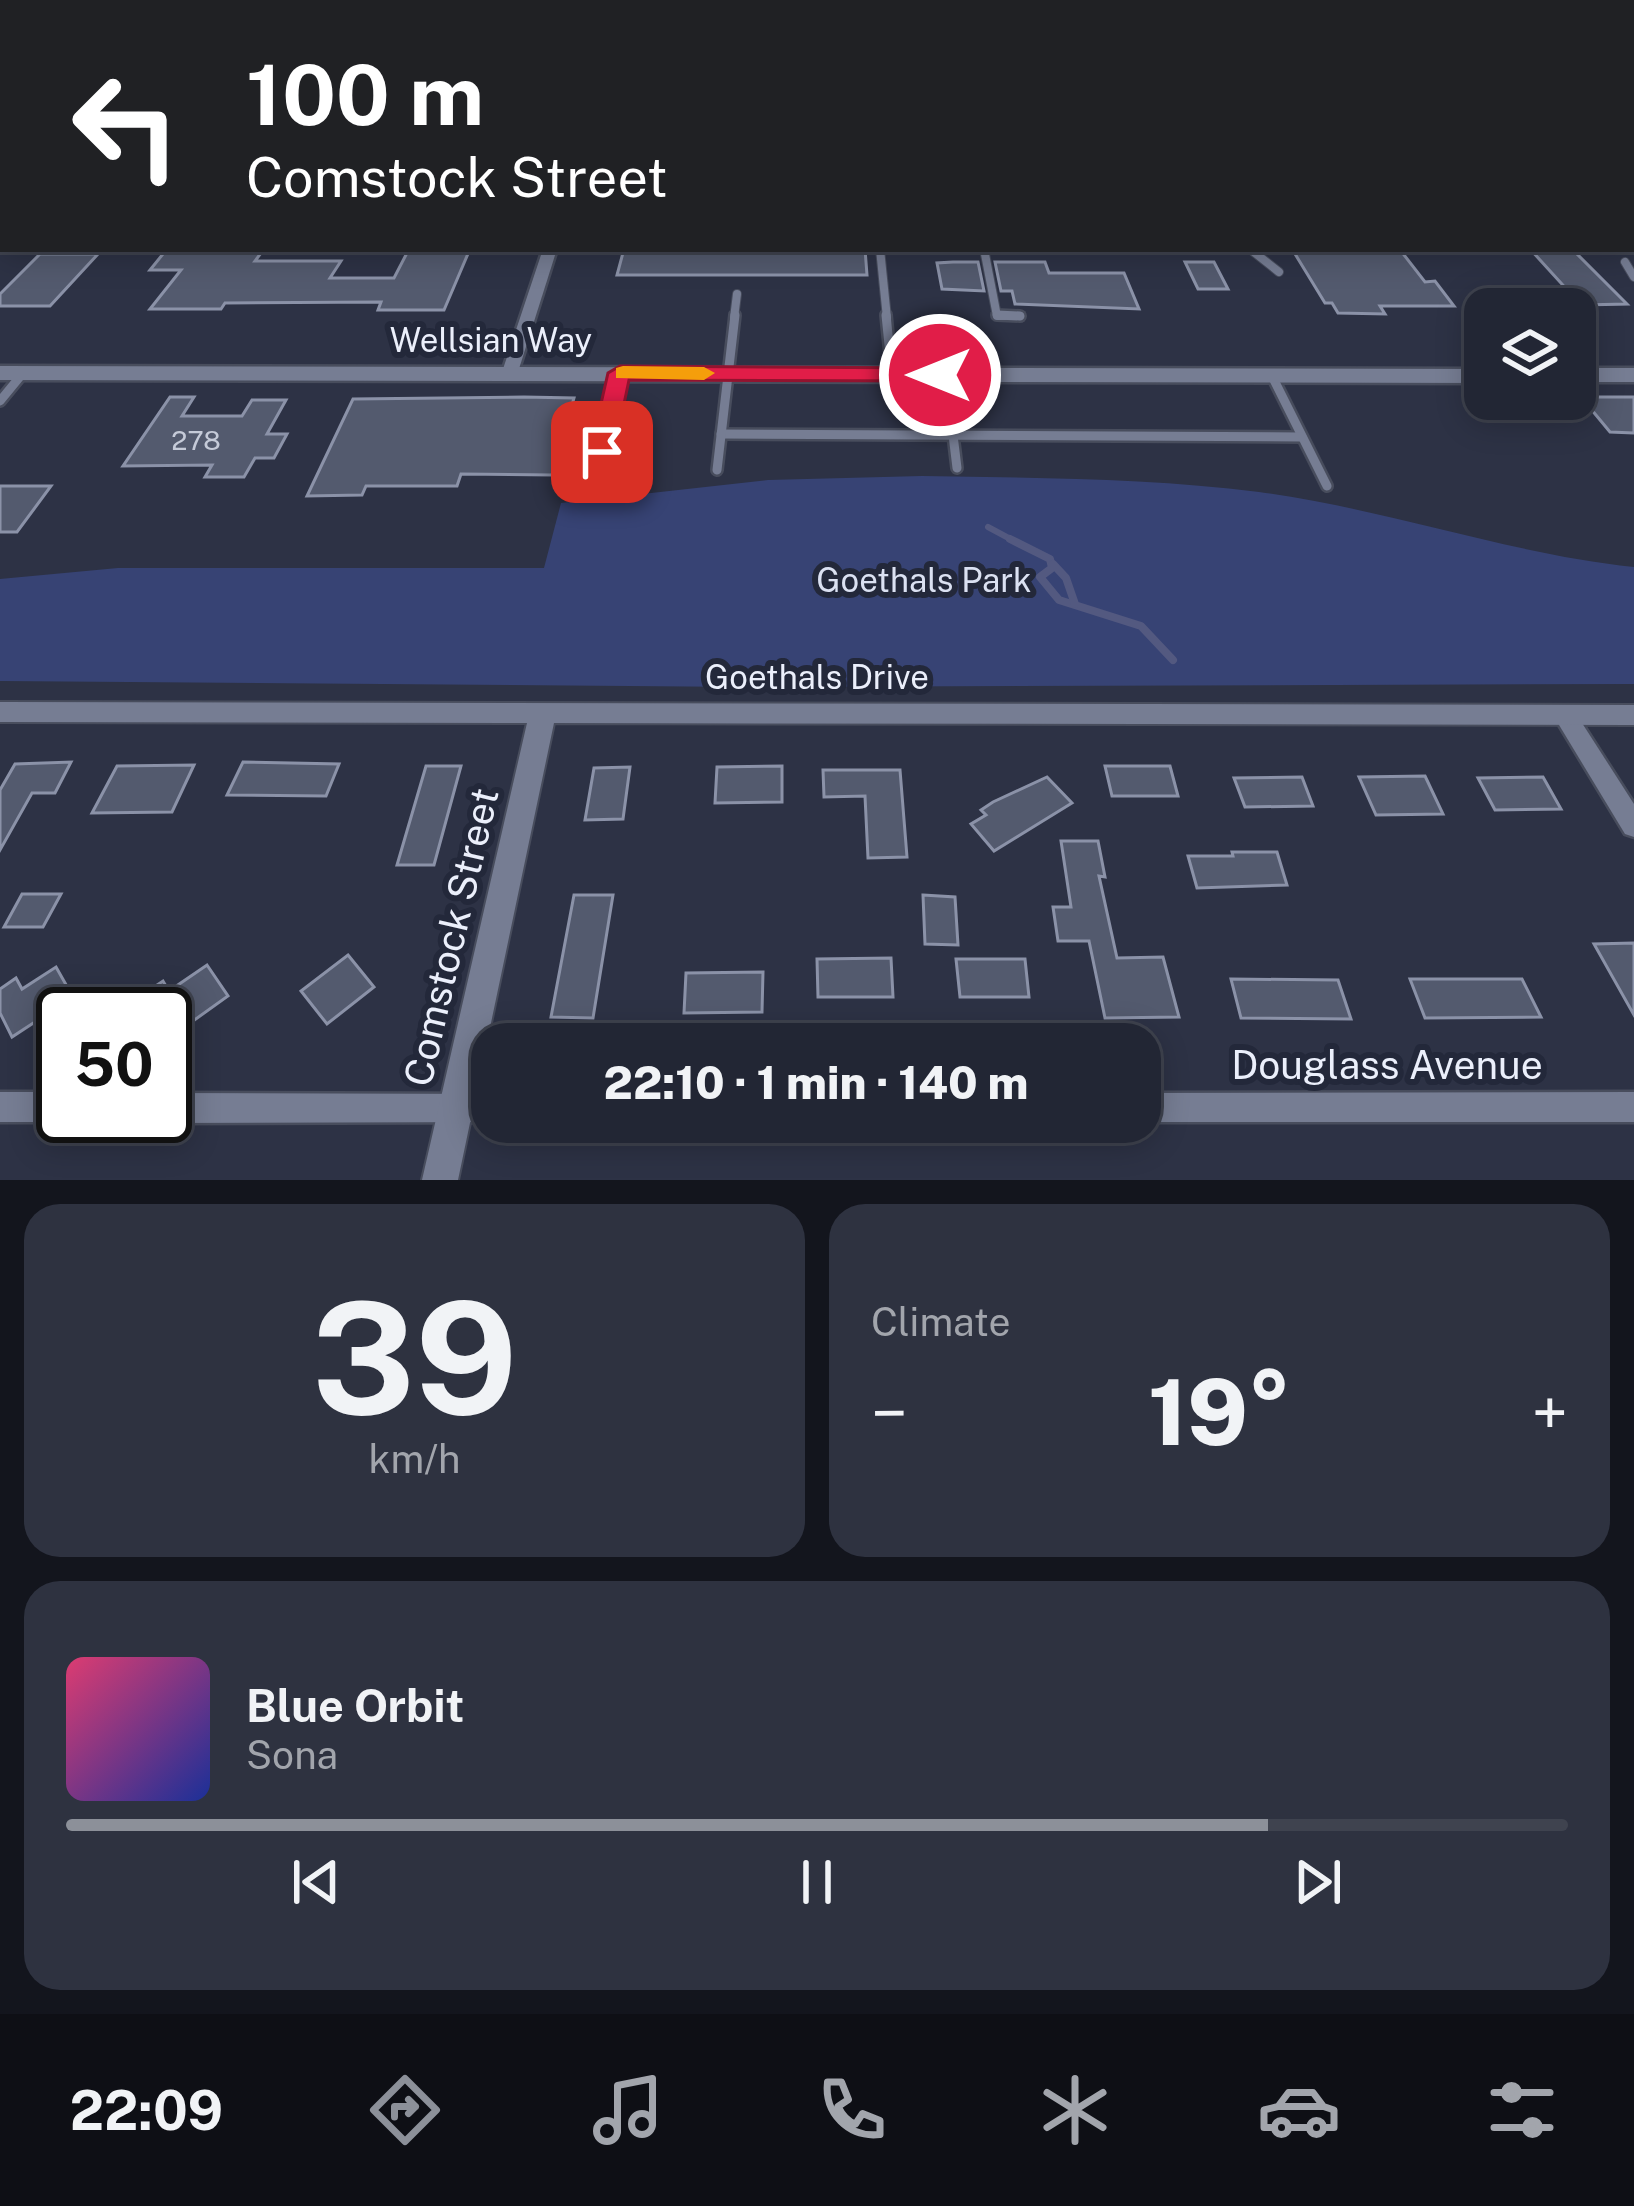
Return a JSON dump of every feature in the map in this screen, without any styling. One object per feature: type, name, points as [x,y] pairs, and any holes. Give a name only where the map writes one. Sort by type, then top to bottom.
[{"type":"main road","points":[[1596,372],[1634,375]]},
{"type":"main road","name":"Wellsian Way","points":[[12,373],[1464,376]]},
{"type":"street","points":[[510,372],[549,252]]},
{"type":"street","points":[[593,491],[620,373]]},
{"type":"street","name":"Goethals Drive","points":[[0,712],[1634,715]]},
{"type":"street","name":"Comstock Street","points":[[440,1180],[543,712]]},
{"type":"street","points":[[1565,715],[1634,826]]},
{"type":"street","points":[[0,1107],[36,1107]]},
{"type":"street","name":"Douglass Avenue","points":[[1161,1108],[1634,1107]]},
{"type":"street","points":[[192,1108],[471,1108]]},
{"type":"lane","points":[[880,252],[892,374]]},
{"type":"lane","points":[[985,252],[997,316],[1020,316]]},
{"type":"lane","points":[[1252,252],[1279,272]]},
{"type":"lane","points":[[1625,262],[1634,277]]},
{"type":"lane","points":[[717,470],[737,294]]},
{"type":"lane","points":[[0,401],[12,373]]},
{"type":"lane","points":[[1272,376],[1327,486]]},
{"type":"lane","points":[[721,434],[1302,436]]},
{"type":"lane","points":[[952,435],[957,468]]},
{"type":"green space","name":"Goethals Park","points":[[922,476],[1133,481],[1259,492],[1539,552],[1634,567],[1634,684],[747,687],[0,681],[0,579],[118,568],[544,568],[561,503],[768,480]]},
{"type":"building","points":[[165,252],[262,252],[255,261],[341,261],[330,278],[394,278],[407,252],[469,252],[444,310],[378,310],[381,302],[225,303],[221,309],[150,309],[181,270],[150,270]]},
{"type":"building","points":[[623,252],[865,252],[867,275],[617,275]]},
{"type":"building","points":[[1294,252],[1402,252],[1425,282],[1435,281],[1454,306],[1380,306],[1385,314],[1338,313],[1332,303],[1325,303]]},
{"type":"building","points":[[1533,252],[1575,252],[1627,304],[1596,305],[1596,288],[1566,288]]},
{"type":"building","points":[[40,254],[98,254],[50,306],[0,306],[0,294]]},
{"type":"building","points":[[978,262],[984,291],[942,289],[937,263]]},
{"type":"building","points":[[995,262],[1045,262],[1049,273],[1124,273],[1139,309],[1015,304],[1012,291],[1001,291]]},
{"type":"building","points":[[1185,262],[1214,262],[1228,289],[1198,289]]},
{"type":"building","points":[[170,397],[194,397],[182,416],[242,416],[252,400],[286,400],[267,434],[287,434],[274,458],[255,458],[244,477],[205,477],[212,465],[123,466]]},
{"type":"building","points":[[1596,397],[1634,397],[1634,433],[1610,432],[1596,415]]},
{"type":"building","points":[[574,398],[552,475],[461,474],[457,486],[366,486],[362,495],[307,496],[353,399]]},
{"type":"building","points":[[0,486],[51,486],[17,532],[0,532]]},
{"type":"building","points":[[71,762],[55,793],[32,793],[0,850],[0,790],[15,764]]},
{"type":"building","points":[[243,762],[339,764],[326,796],[227,795]]},
{"type":"building","points":[[194,765],[172,812],[92,813],[117,766]]},
{"type":"building","points":[[426,766],[461,766],[434,865],[397,865]]},
{"type":"building","points":[[782,766],[782,802],[715,803],[717,767]]},
{"type":"building","points":[[1105,766],[1170,766],[1178,796],[1112,796]]},
{"type":"building","points":[[630,767],[623,819],[585,820],[594,768]]},
{"type":"building","points":[[823,770],[900,770],[907,857],[868,858],[865,796],[824,797]]},
{"type":"building","points":[[1425,776],[1443,814],[1376,815],[1359,777]]},
{"type":"building","points":[[1047,777],[1072,803],[994,851],[971,824],[986,815],[981,810]]},
{"type":"building","points":[[1302,777],[1313,806],[1245,807],[1234,778]]},
{"type":"building","points":[[1543,777],[1561,809],[1495,810],[1478,778]]},
{"type":"building","points":[[1061,841],[1098,841],[1105,877],[1099,876],[1117,958],[1163,957],[1179,1017],[1105,1018],[1089,941],[1058,941],[1053,907],[1071,907]]},
{"type":"building","points":[[1232,852],[1277,852],[1287,885],[1197,888],[1188,856],[1233,856]]},
{"type":"building","points":[[22,894],[61,894],[43,927],[4,927]]},
{"type":"building","points":[[574,895],[613,895],[593,1018],[551,1017]]},
{"type":"building","points":[[923,895],[955,897],[958,945],[925,944]]},
{"type":"building","points":[[1634,943],[1634,1015],[1594,944]]},
{"type":"building","points":[[348,955],[374,987],[327,1024],[301,991]]},
{"type":"building","points":[[891,958],[893,997],[818,997],[817,959]]},
{"type":"building","points":[[956,959],[1025,959],[1029,997],[960,997]]},
{"type":"building","points":[[207,965],[228,996],[192,1022],[192,987],[175,987]]},
{"type":"building","points":[[56,967],[67,987],[36,987],[36,1021],[12,1037],[0,1013],[0,989],[16,978],[22,989]]},
{"type":"building","points":[[763,972],[762,1012],[684,1013],[686,973]]},
{"type":"building","points":[[1231,979],[1338,980],[1351,1019],[1241,1018]]},
{"type":"building","points":[[1410,979],[1522,979],[1541,1017],[1425,1018]]},
{"type":"waterway","points":[[988,527],[1016,542]]},
{"type":"waterway","points":[[1010,539],[1016,542]]},
{"type":"waterway","points":[[1016,542],[1050,559],[1052,568],[1040,577],[1059,600],[1141,626],[1173,660]]},
{"type":"waterway","points":[[1053,564],[1066,578],[1075,604]]},
{"type":"slow traffic","points":[[623,373],[704,373]]},
{"type":"route","points":[[602,452],[620,373],[940,375]]}]
